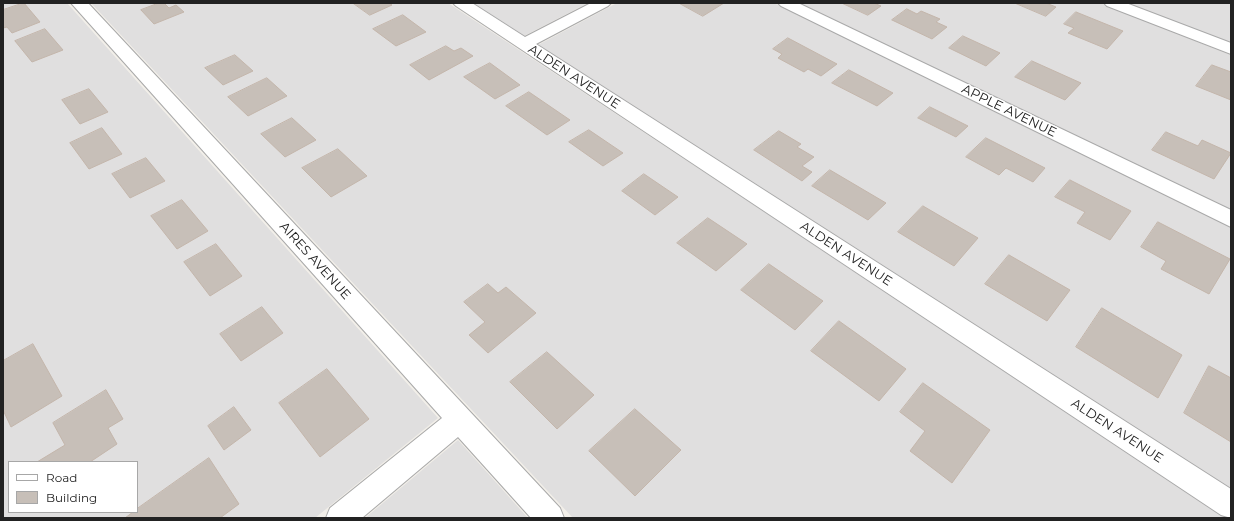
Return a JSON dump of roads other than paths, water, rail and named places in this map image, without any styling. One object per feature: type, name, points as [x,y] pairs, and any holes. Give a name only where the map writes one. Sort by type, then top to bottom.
[{"type":"street","name":"AIRES AVENUE","points":[[79,3],[550,518]]},
{"type":"street","name":"ALDEN AVENUE","points":[[461,3],[1231,505]]},
{"type":"street","points":[[524,44],[602,3]]},
{"type":"street","name":"APPLE AVENUE","points":[[786,3],[1231,219]]},
{"type":"street","points":[[1112,3],[1231,50]]},
{"type":"street","points":[[340,518],[460,419]]}]
